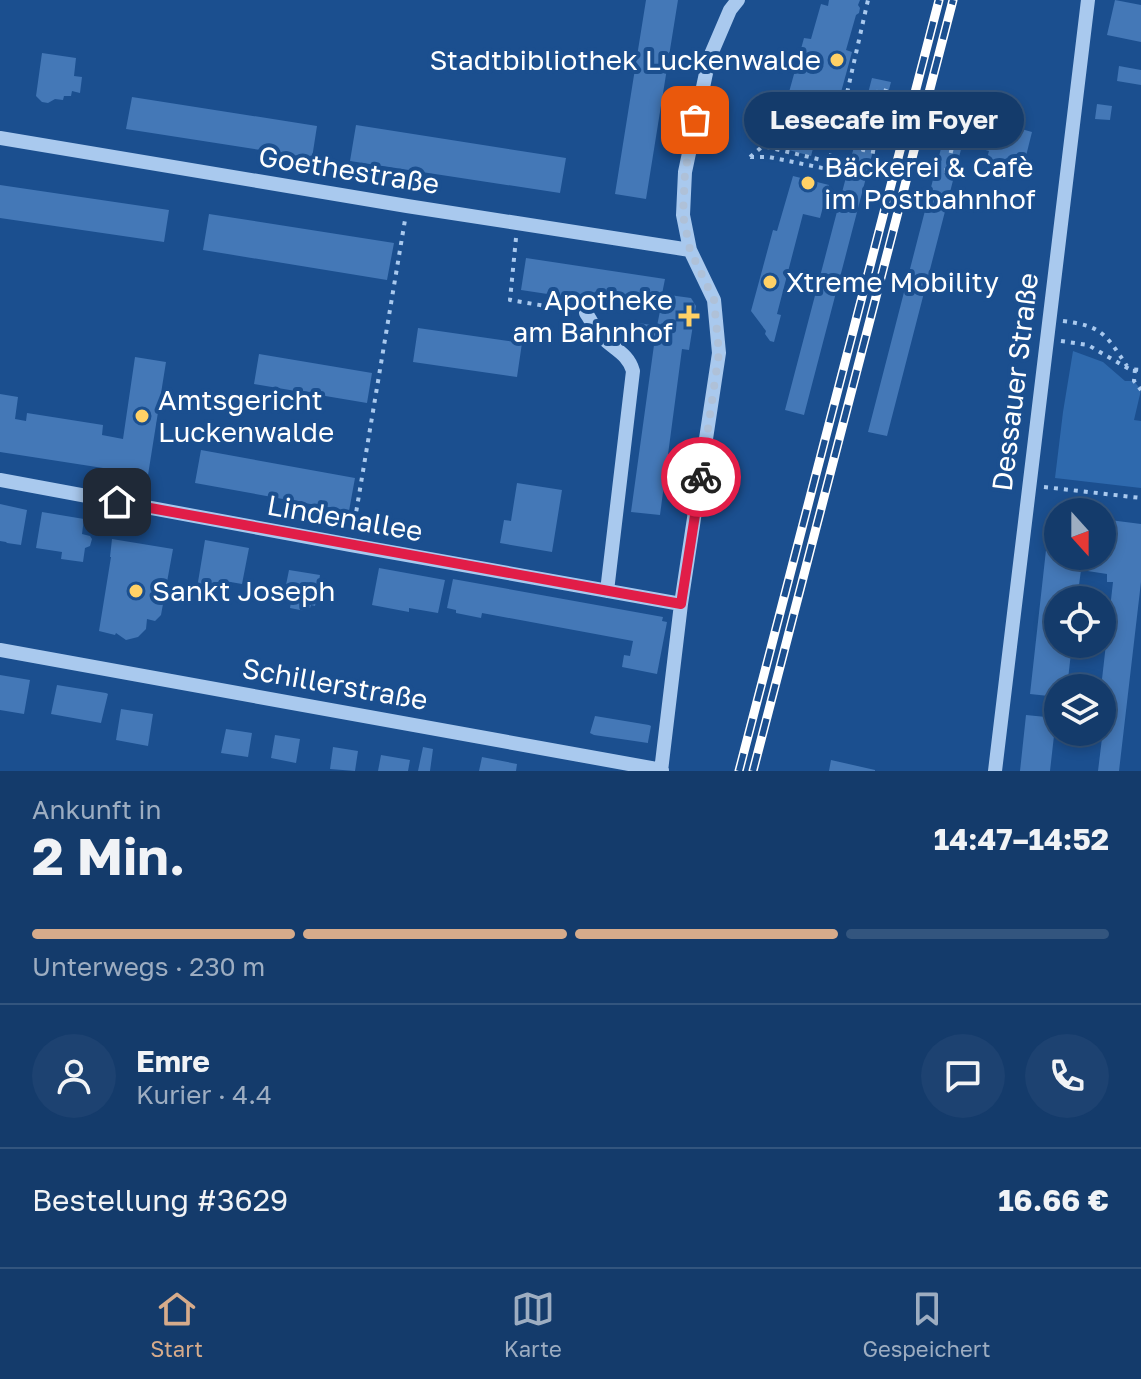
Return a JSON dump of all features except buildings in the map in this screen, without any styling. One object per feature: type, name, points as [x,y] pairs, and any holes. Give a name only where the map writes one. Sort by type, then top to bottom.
[{"type":"street","points":[[662,770],[681,604],[719,353],[714,300],[690,250],[683,215],[685,172],[709,59],[730,10],[738,0]]},
{"type":"street","name":"Dessauer Straße","points":[[995,771],[1088,0]]},
{"type":"street","name":"Goethestraße","points":[[0,138],[690,250]]},
{"type":"street","points":[[586,313],[602,337],[631,363],[633,371],[607,591]]},
{"type":"street","name":"Lindenallee","points":[[0,480],[681,604]]},
{"type":"street","name":"Schillerstraße","points":[[0,650],[662,770]]},
{"type":"path","points":[[830,162],[763,146],[750,157],[769,157],[827,169],[830,162],[845,102],[868,0]]},
{"type":"path","points":[[875,152],[863,150],[879,89],[890,92]]},
{"type":"path","points":[[845,102],[854,104]]},
{"type":"path","points":[[935,168],[946,171],[962,109],[951,106]]},
{"type":"path","points":[[351,545],[407,206]]},
{"type":"path","points":[[518,224],[510,300],[586,313]]},
{"type":"path","points":[[1049,320],[1098,329],[1135,369],[1134,381],[1141,390]]},
{"type":"path","points":[[1047,338],[1088,345],[1135,369]]},
{"type":"path","points":[[1029,485],[1141,498]]},
{"type":"shaded area","points":[[1073,351],[1103,362],[1125,381],[1134,381],[1141,390],[1134,420],[1141,421],[1141,488],[1055,478]]},
{"type":"railway","points":[[739,771],[939,0]]},
{"type":"railway","points":[[753,771],[953,0]]},
{"type":"way so far","points":[[695,120],[685,172],[683,215],[690,250],[714,300],[719,353],[701,477]]},
{"type":"place","name":"Stadtbibliothek Luckenwalde","points":[[837,60]]},
{"type":"place","name":"Lesecafe im Foyer","points":[[695,120]]},
{"type":"place","name":"Bäckerei & Cafè im Postbahnhof","points":[[808,183]]},
{"type":"place","name":"Xtreme Mobility","points":[[770,282]]},
{"type":"place","name":"Apotheke am Bahnhof","points":[[689,316]]},
{"type":"place","name":"Amtsgericht Luckenwalde","points":[[142,416]]},
{"type":"place","name":"Sankt Joseph","points":[[136,591]]},
{"type":"route","points":[[117,502],[681,604],[701,477]]}]
